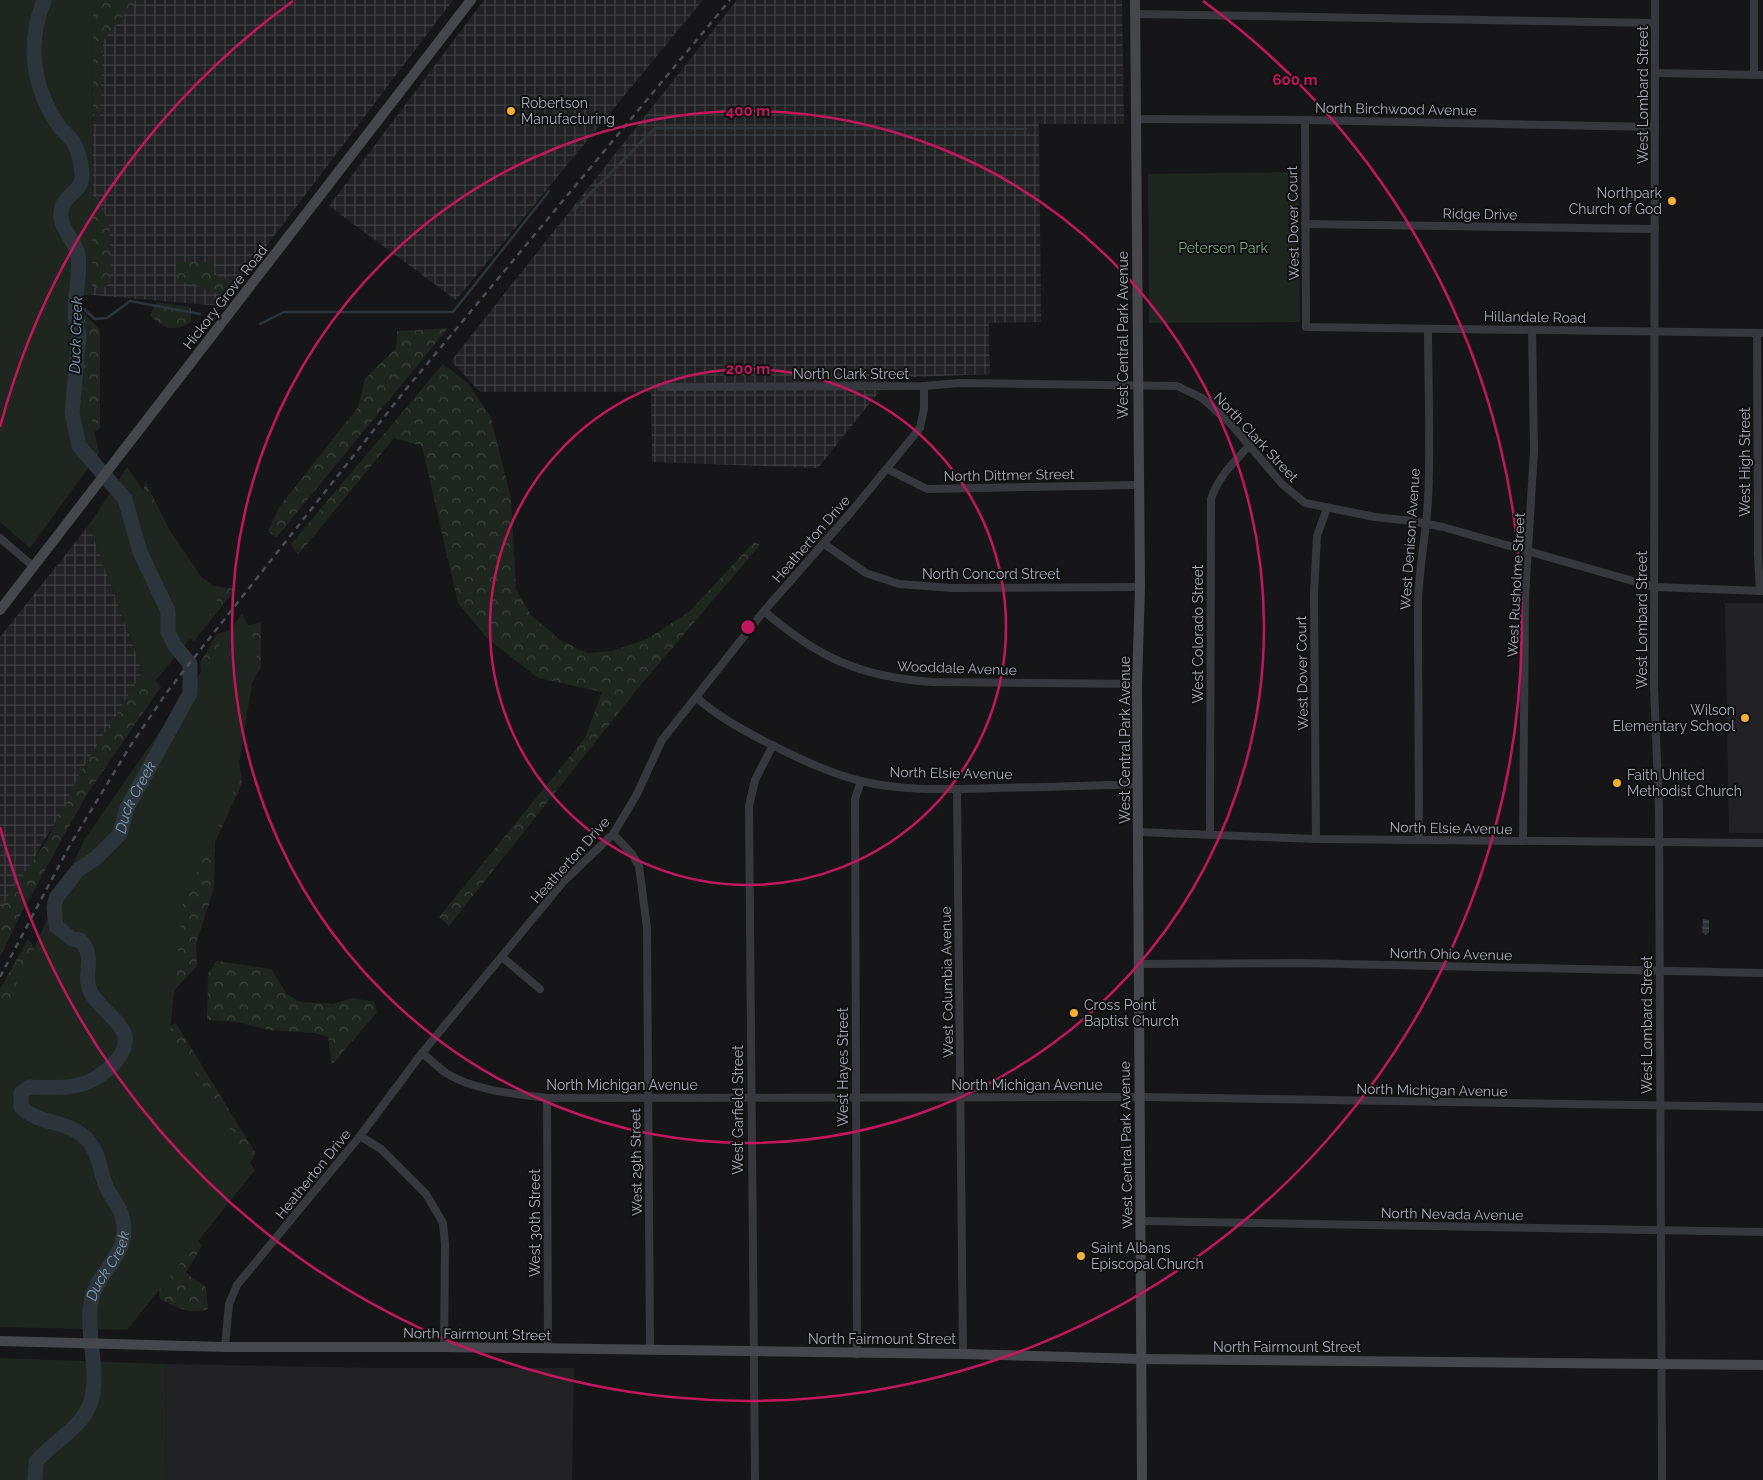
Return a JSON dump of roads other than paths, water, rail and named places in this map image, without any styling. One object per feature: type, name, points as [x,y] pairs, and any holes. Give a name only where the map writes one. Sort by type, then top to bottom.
[{"type":"street","name":"Hickory Grove Road","points":[[0,610],[471,0]]},
{"type":"street","name":"West Central Park Avenue","points":[[1134,0],[1137,485],[1140,587],[1137,684],[1142,1480]]},
{"type":"street","name":"West Lombard Street","points":[[1655,0],[1654,587],[1662,1230],[1662,1480]]},
{"type":"street","points":[[1754,0],[1754,75]]},
{"type":"street","points":[[1135,14],[1655,23]]},
{"type":"street","points":[[1655,73],[1763,76]]},
{"type":"street","name":"North Birchwood Avenue","points":[[1136,119],[1305,120],[1655,127]]},
{"type":"street","name":"West Dover Court","points":[[1305,120],[1306,327]]},
{"type":"street","name":"Ridge Drive","points":[[1305,224],[1655,229]]},
{"type":"street","name":"Hillandale Road","points":[[1306,327],[1760,333]]},
{"type":"street","name":"West Denison Avenue","points":[[1420,840],[1418,602],[1419,566],[1426,524],[1428,329]]},
{"type":"street","name":"West Rusholme Street","points":[[1524,841],[1524,663],[1534,450],[1532,330]]},
{"type":"street","name":"West High Street","points":[[1760,333],[1758,555],[1762,591]]},
{"type":"street","name":"North Clark Street","points":[[660,387],[924,386],[959,383],[1137,383],[1177,386],[1202,398],[1294,494],[1305,503],[1426,524],[1529,550],[1654,587],[1762,591]]},
{"type":"street","name":"Heatherton Drive","points":[[225,1347],[229,1304],[236,1285],[360,1136],[422,1053],[564,881],[613,834],[636,796],[662,740],[764,611],[824,544],[920,428],[924,409],[924,386]]},
{"type":"street","name":"West Colorado Street","points":[[1210,835],[1211,499],[1214,488],[1224,473],[1249,446]]},
{"type":"street","name":"North Dittmer Street","points":[[887,469],[919,487],[927,489],[1137,485]]},
{"type":"street","name":"West Dover Court","points":[[1316,839],[1314,593],[1317,536],[1327,508]]},
{"type":"street","points":[[0,538],[34,567]]},
{"type":"street","name":"North Concord Street","points":[[824,544],[866,573],[899,584],[952,588],[1140,587]]},
{"type":"street","name":"Wooddale Avenue","points":[[764,611],[786,631],[831,659],[868,673],[899,680],[1137,684]]},
{"type":"street","name":"North Elsie Avenue","points":[[696,697],[710,710],[773,746],[841,775],[861,781],[918,788],[957,789],[1138,784]]},
{"type":"street","name":"West Garfield Street","points":[[755,1480],[749,806],[755,780],[773,746]]},
{"type":"street","name":"West Hayes Street","points":[[857,1354],[855,799],[861,781]]},
{"type":"street","name":"West Columbia Avenue","points":[[957,789],[963,1354]]},
{"type":"street","name":"North Elsie Avenue","points":[[1138,832],[1316,839],[1763,843]]},
{"type":"street","name":"West 29th Street","points":[[613,834],[632,854],[639,866],[644,890],[647,928],[650,1349]]},
{"type":"street","points":[[502,957],[540,989]]},
{"type":"street","name":"North Ohio Avenue","points":[[1139,964],[1299,963],[1763,973]]},
{"type":"street","name":"North Michigan Avenue","points":[[422,1053],[446,1073],[464,1081],[503,1092],[547,1098],[1141,1097],[1763,1107]]},
{"type":"street","name":"West 30th Street","points":[[547,1098],[548,1348]]},
{"type":"street","points":[[360,1136],[381,1149],[426,1194],[443,1222],[445,1244],[444,1347]]},
{"type":"street","name":"North Nevada Avenue","points":[[1141,1222],[1763,1232]]},
{"type":"street","name":"North Fairmount Street","points":[[0,1341],[135,1343],[225,1347],[650,1349],[1142,1359],[1763,1365]]},
{"type":"waterway","name":"Duck Creek","points":[[35,1480],[36,1462],[73,1429],[90,1404],[94,1380],[90,1326],[91,1302],[100,1280],[119,1251],[123,1241],[124,1229],[121,1212],[106,1186],[96,1153],[90,1143],[74,1130],[38,1118],[21,1107],[21,1093],[29,1087],[54,1088],[76,1086],[96,1078],[116,1061],[125,1044],[125,1037],[121,1027],[97,1002],[90,991],[87,978],[89,959],[85,947],[80,940],[72,939],[56,926],[54,908],[56,898],[78,870],[96,858],[120,834],[127,808],[190,693],[190,664],[175,646],[168,632],[168,611],[140,552],[125,499],[79,446],[72,413],[79,334],[75,315],[79,265],[76,249],[64,226],[61,214],[66,199],[79,185],[82,172],[74,144],[60,128],[50,111],[38,81],[35,65],[35,33],[44,0]]},
{"type":"waterway","points":[[574,210],[655,128],[1026,129]]},
{"type":"waterway","points":[[260,324],[284,312],[453,312],[549,191]]},
{"type":"waterway","points":[[76,302],[95,319],[107,318],[130,301],[200,314]]},
{"type":"railway","points":[[0,977],[70,845],[129,748],[167,692],[407,388],[730,0]]},
{"type":"place","name":"Robertson Manufacturing","points":[[511,111]]},
{"type":"place","name":"Northpark Church of God","points":[[1672,201]]},
{"type":"place","name":"Wilson Elementary School","points":[[1745,718]]},
{"type":"place","name":"Faith United Methodist Church","points":[[1617,783]]},
{"type":"place","name":"Cross Point Baptist Church","points":[[1074,1013]]},
{"type":"place","name":"Saint Albans Episcopal Church","points":[[1081,1256]]},
{"type":"park label","name":"Petersen Park","points":[[1223,248]]}]
